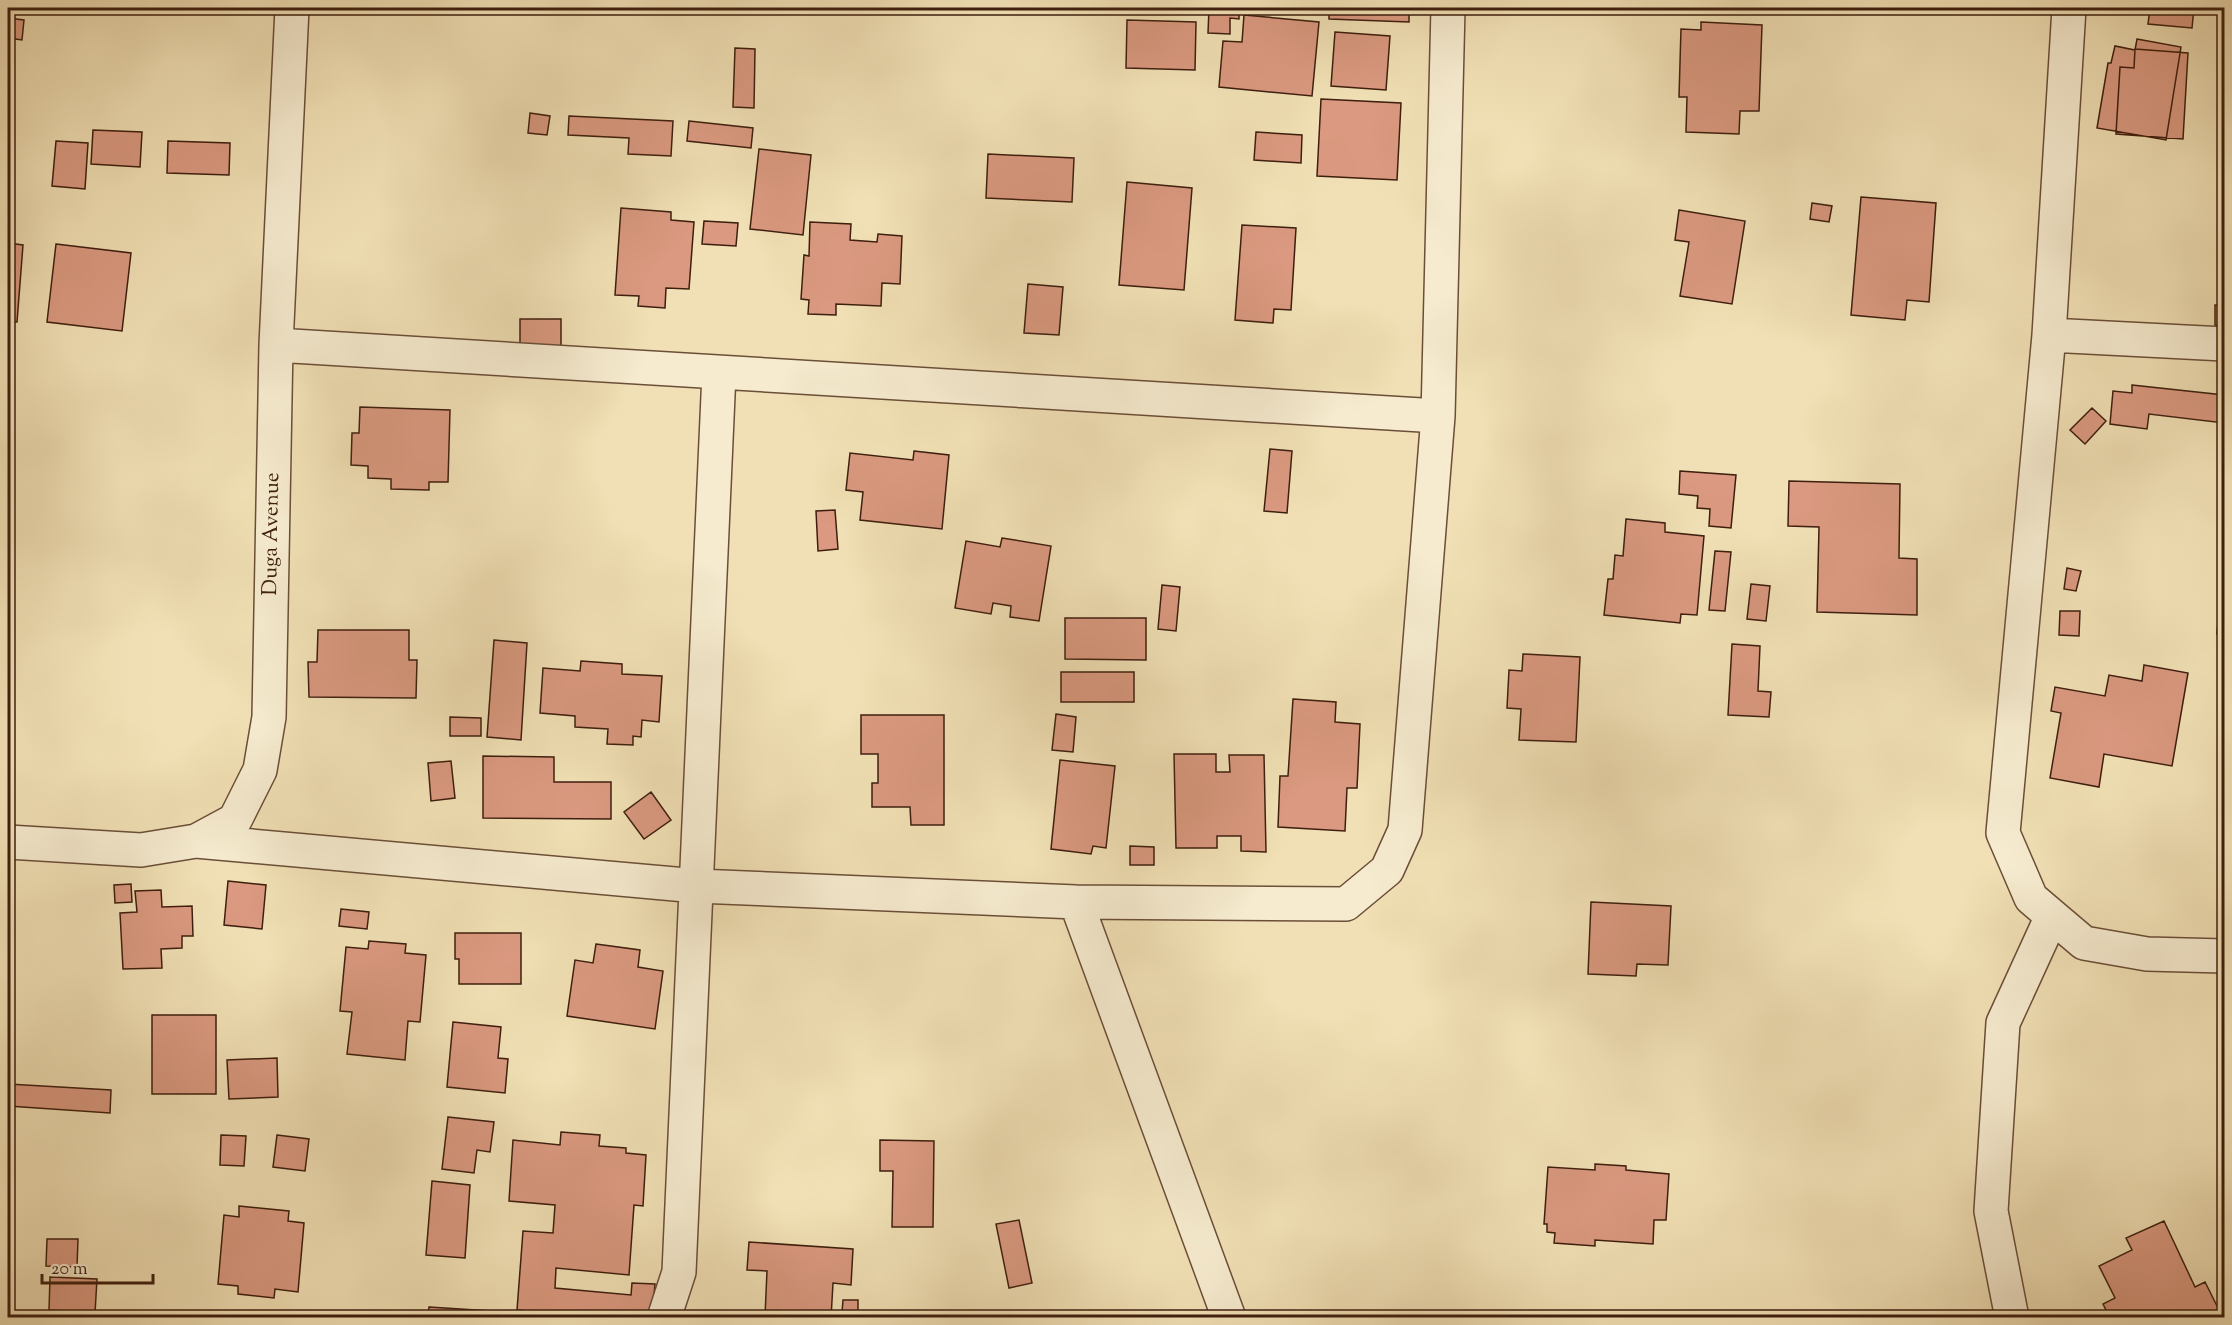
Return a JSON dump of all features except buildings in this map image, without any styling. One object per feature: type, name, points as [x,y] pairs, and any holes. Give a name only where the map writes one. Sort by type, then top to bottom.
[{"type":"street","name":"Duga Avenue","points":[[8,842],[141,850],[196,841],[236,820],[260,770],[269,717],[276,345],[292,8]]},
{"type":"street","points":[[196,841],[697,886],[1076,902],[1346,904],[1387,870],[1405,830],[1438,416],[1448,8]]},
{"type":"street","points":[[2069,8],[2049,335],[2003,833],[2031,898],[2084,944],[2146,954],[2224,956]]},
{"type":"street","points":[[2049,335],[2224,344]]},
{"type":"street","points":[[276,345],[1438,416]]},
{"type":"street","points":[[664,1317],[679,1272],[719,373]]},
{"type":"street","points":[[1076,902],[1229,1317]]},
{"type":"street","points":[[2012,1317],[1991,1211],[2003,1023],[2052,916]]}]
